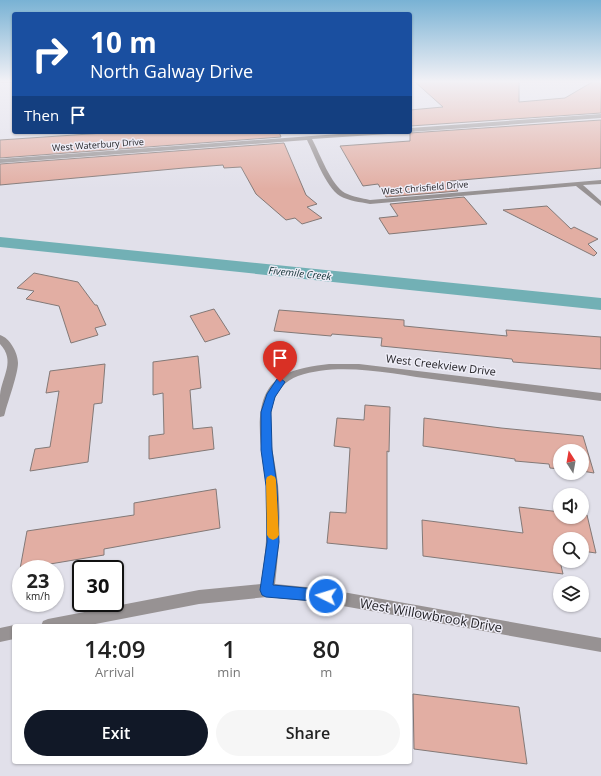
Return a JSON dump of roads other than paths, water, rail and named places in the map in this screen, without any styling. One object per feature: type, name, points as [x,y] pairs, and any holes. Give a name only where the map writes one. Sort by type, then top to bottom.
[{"type":"street","points":[[412,130],[584,117]]},
{"type":"street","name":"West Waterbury Drive","points":[[0,161],[362,134]]},
{"type":"street","name":"West Chrisfield Drive","points":[[309,138],[334,187],[341,194],[354,199],[370,202],[601,182]]},
{"type":"street","points":[[577,184],[601,204]]},
{"type":"street","points":[[0,338],[9,348],[13,363],[0,413]]},
{"type":"street","name":"West Creekview Drive","points":[[266,590],[273,542],[272,486],[266,450],[266,412],[270,396],[280,382],[298,374],[333,366],[359,367],[601,397]]},
{"type":"street","name":"West Willowbrook Drive","points":[[58,624],[199,597],[266,590],[326,596],[601,645]]},
{"type":"street","points":[[0,635],[12,632]]},
{"type":"waterway","name":"Fivemile Creek","points":[[0,242],[601,304]]}]
